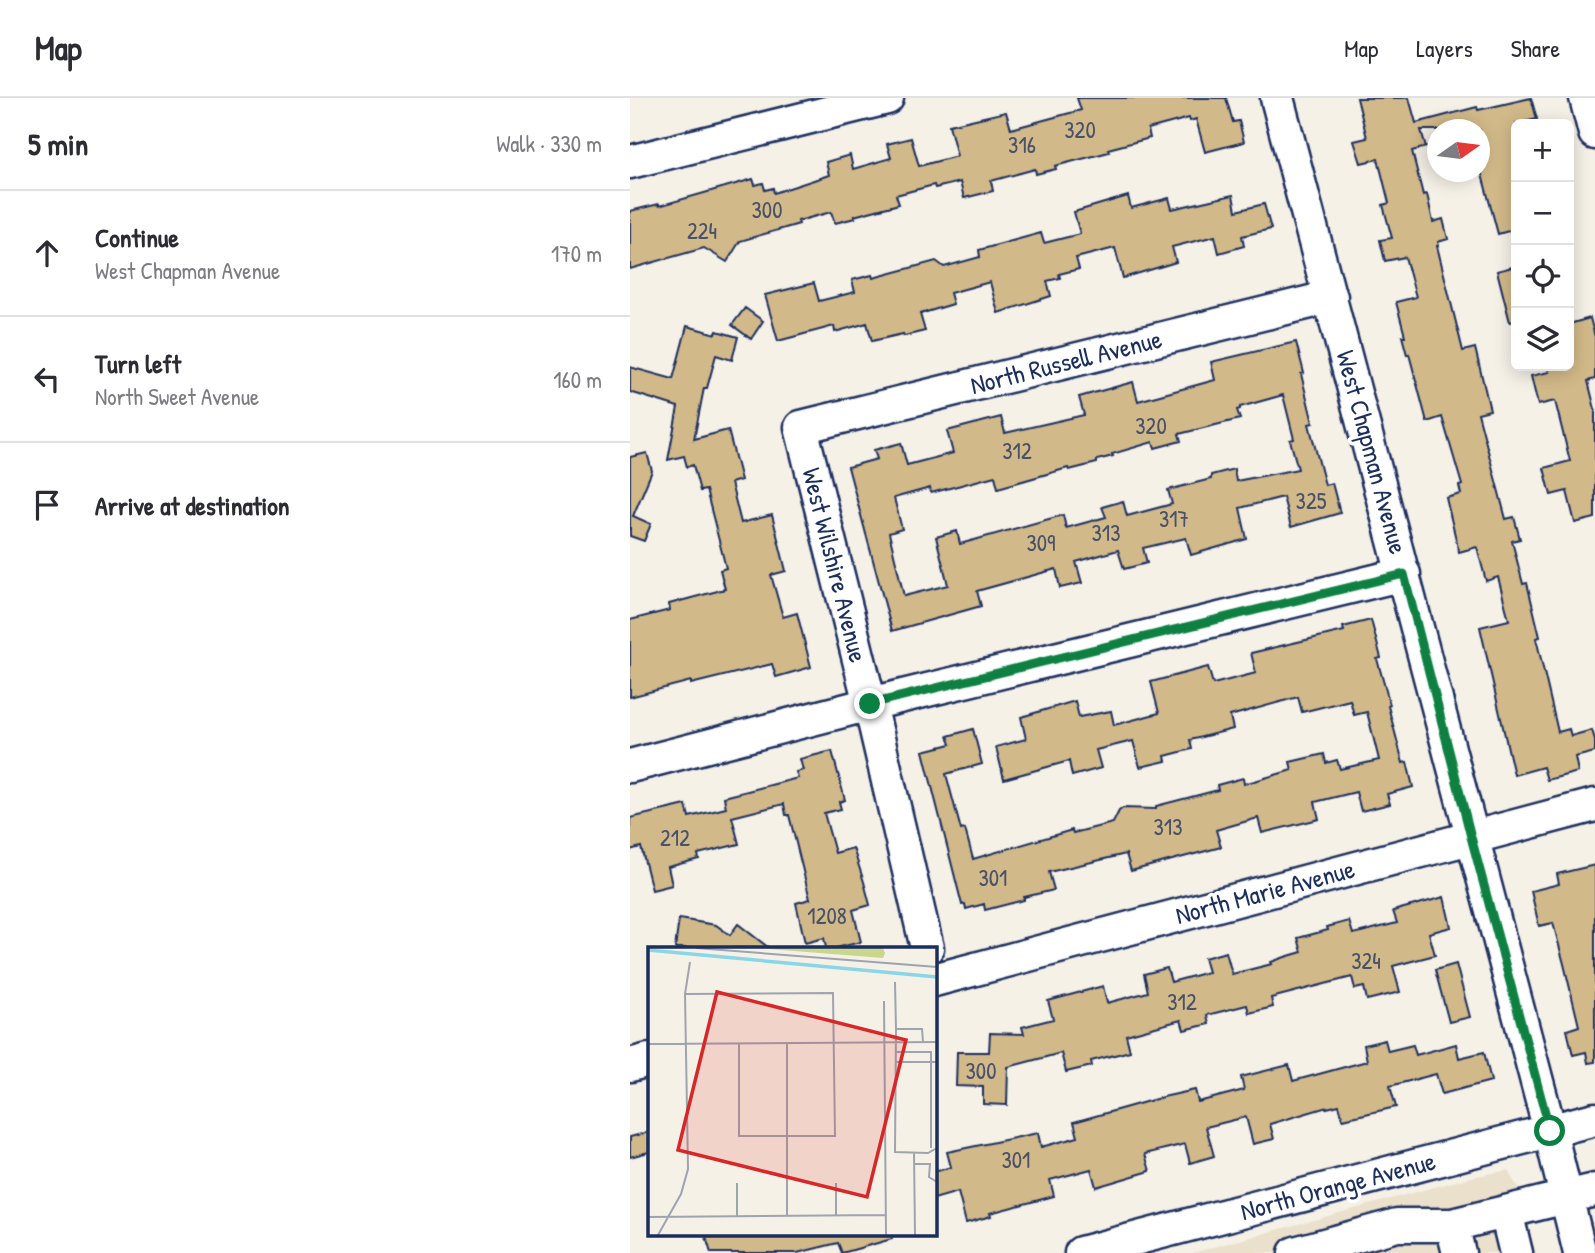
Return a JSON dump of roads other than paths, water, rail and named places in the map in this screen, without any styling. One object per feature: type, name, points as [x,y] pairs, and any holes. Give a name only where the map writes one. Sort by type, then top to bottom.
[{"type":"street","points":[[630,162],[887,98]]},
{"type":"street","name":"West Chapman Avenue","points":[[1277,98],[1550,1131],[1581,1193],[1580,1253]]},
{"type":"street","points":[[1586,98],[1595,133]]},
{"type":"street","name":"North Russell Avenue","points":[[801,428],[1331,297]]},
{"type":"street","name":"West Wilshire Avenue","points":[[801,428],[927,947]]},
{"type":"street","points":[[630,766],[870,704],[1404,574]]},
{"type":"street","name":"North Marie Avenue","points":[[936,978],[1595,805]]},
{"type":"street","points":[[630,1065],[648,1060]]},
{"type":"street","name":"North Orange Avenue","points":[[1081,1253],[1595,1119]]},
{"type":"street","points":[[1295,1253],[1397,1225],[1455,1239],[1506,1212],[1581,1193]]},
{"type":"street","points":[[1506,1212],[1516,1253]]}]
